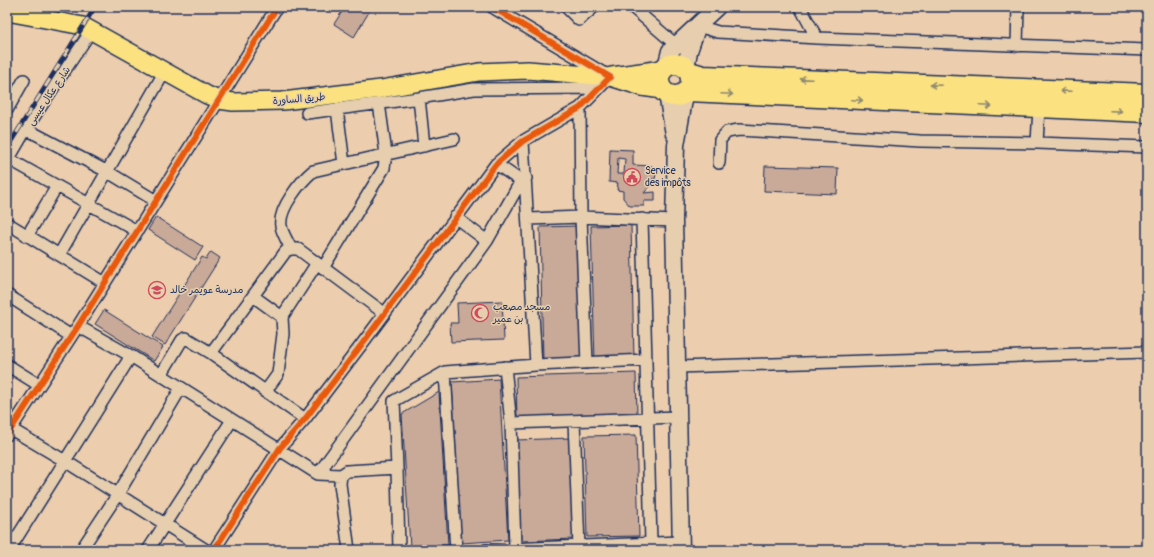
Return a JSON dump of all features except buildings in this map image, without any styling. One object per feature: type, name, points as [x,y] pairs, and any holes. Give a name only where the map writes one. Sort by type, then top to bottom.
[{"type":"highway","points":[[665,68],[676,64],[680,85]]},
{"type":"highway","points":[[680,85],[703,76],[1147,94]]},
{"type":"highway","points":[[680,85],[1039,108],[1147,112]]},
{"type":"main road","points":[[604,82],[665,68],[670,51],[717,7]]},
{"type":"main road","name":"طريق الساورة","points":[[7,12],[74,23],[83,26],[219,100],[233,102],[283,101],[337,95],[479,72],[528,70],[604,82]]},
{"type":"main road","points":[[680,546],[678,367],[674,221],[676,145],[680,85],[689,51],[698,26]]},
{"type":"main road","points":[[604,82],[642,87],[680,85]]},
{"type":"street","points":[[206,550],[65,461],[9,432],[78,326],[277,7]]},
{"type":"street","points":[[492,7],[604,82]]},
{"type":"street","points":[[566,7],[579,20],[594,7]]},
{"type":"street","points":[[800,7],[817,38]]},
{"type":"street","points":[[1018,7],[1018,46]]},
{"type":"street","points":[[639,9],[676,45]]},
{"type":"street","points":[[698,26],[718,32],[817,38],[1147,50]]},
{"type":"street","name":"شارع عكال عيسى","points":[[8,160],[26,129],[91,31]]},
{"type":"street","points":[[59,255],[90,204],[165,71]]},
{"type":"street","points":[[7,110],[24,80]]},
{"type":"street","points":[[307,113],[474,89],[604,82]]},
{"type":"street","points":[[214,550],[280,448],[305,419],[496,164],[523,141],[580,108],[604,82]]},
{"type":"street","points":[[419,98],[424,146]]},
{"type":"street","points":[[265,392],[278,374],[283,334],[282,316],[320,266],[384,168],[386,154],[379,103]]},
{"type":"street","points":[[580,108],[581,217],[587,363]]},
{"type":"street","points":[[1036,143],[1039,108]]},
{"type":"street","points":[[337,109],[344,164]]},
{"type":"street","points":[[26,129],[108,172],[156,201]]},
{"type":"street","points":[[719,163],[720,140],[727,132],[739,130],[920,141],[1147,147]]},
{"type":"street","points":[[291,249],[281,226],[288,203],[300,183],[313,171],[454,139]]},
{"type":"street","points":[[523,141],[524,179],[529,219],[536,365]]},
{"type":"street","points":[[8,160],[137,231]]},
{"type":"street","points":[[496,164],[524,179]]},
{"type":"street","points":[[318,474],[487,241],[524,179]]},
{"type":"street","points":[[27,236],[57,186]]},
{"type":"street","points":[[455,217],[487,241]]},
{"type":"street","points":[[529,219],[581,217],[674,221]]},
{"type":"street","points":[[642,219],[652,542]]},
{"type":"street","points":[[7,223],[105,283]]},
{"type":"street","points":[[211,353],[286,251],[291,249],[298,249],[384,313]]},
{"type":"street","points":[[7,295],[71,336]]},
{"type":"street","points":[[253,296],[282,316]]},
{"type":"street","points":[[78,326],[130,356],[232,420],[280,448],[318,474],[341,475],[347,471],[398,468]]},
{"type":"street","points":[[161,375],[182,340],[186,338],[211,353],[305,419]]},
{"type":"street","points":[[678,367],[1147,352]]},
{"type":"street","points":[[9,550],[130,356]]},
{"type":"street","points":[[399,550],[398,468],[394,401],[445,372],[536,365],[646,360]]},
{"type":"street","points":[[7,365],[40,385]]},
{"type":"street","points":[[505,367],[511,423],[515,547]]},
{"type":"street","points":[[445,372],[456,550]]},
{"type":"street","points":[[81,550],[118,494],[181,388]]},
{"type":"street","points":[[511,423],[678,417]]},
{"type":"street","points":[[148,550],[232,420]]},
{"type":"street","points":[[574,421],[578,547]]},
{"type":"street","points":[[341,475],[340,484],[349,550]]},
{"type":"street","points":[[486,550],[515,547],[578,547],[652,542],[680,546]]},
{"type":"railway","points":[[7,148],[95,7]]},
{"type":"cycle path","points":[[7,435],[78,326],[277,7]]},
{"type":"cycle path","points":[[214,550],[280,448],[305,419],[496,164],[523,141],[580,108],[610,77],[492,7]]},
{"type":"place","name":"Service des impôts","points":[[632,177]]},
{"type":"place","name":"مدرسة عويمر خالد","points":[[157,290]]},
{"type":"place","name":"مسجد مصعب بن عمير","points":[[480,313]]}]
